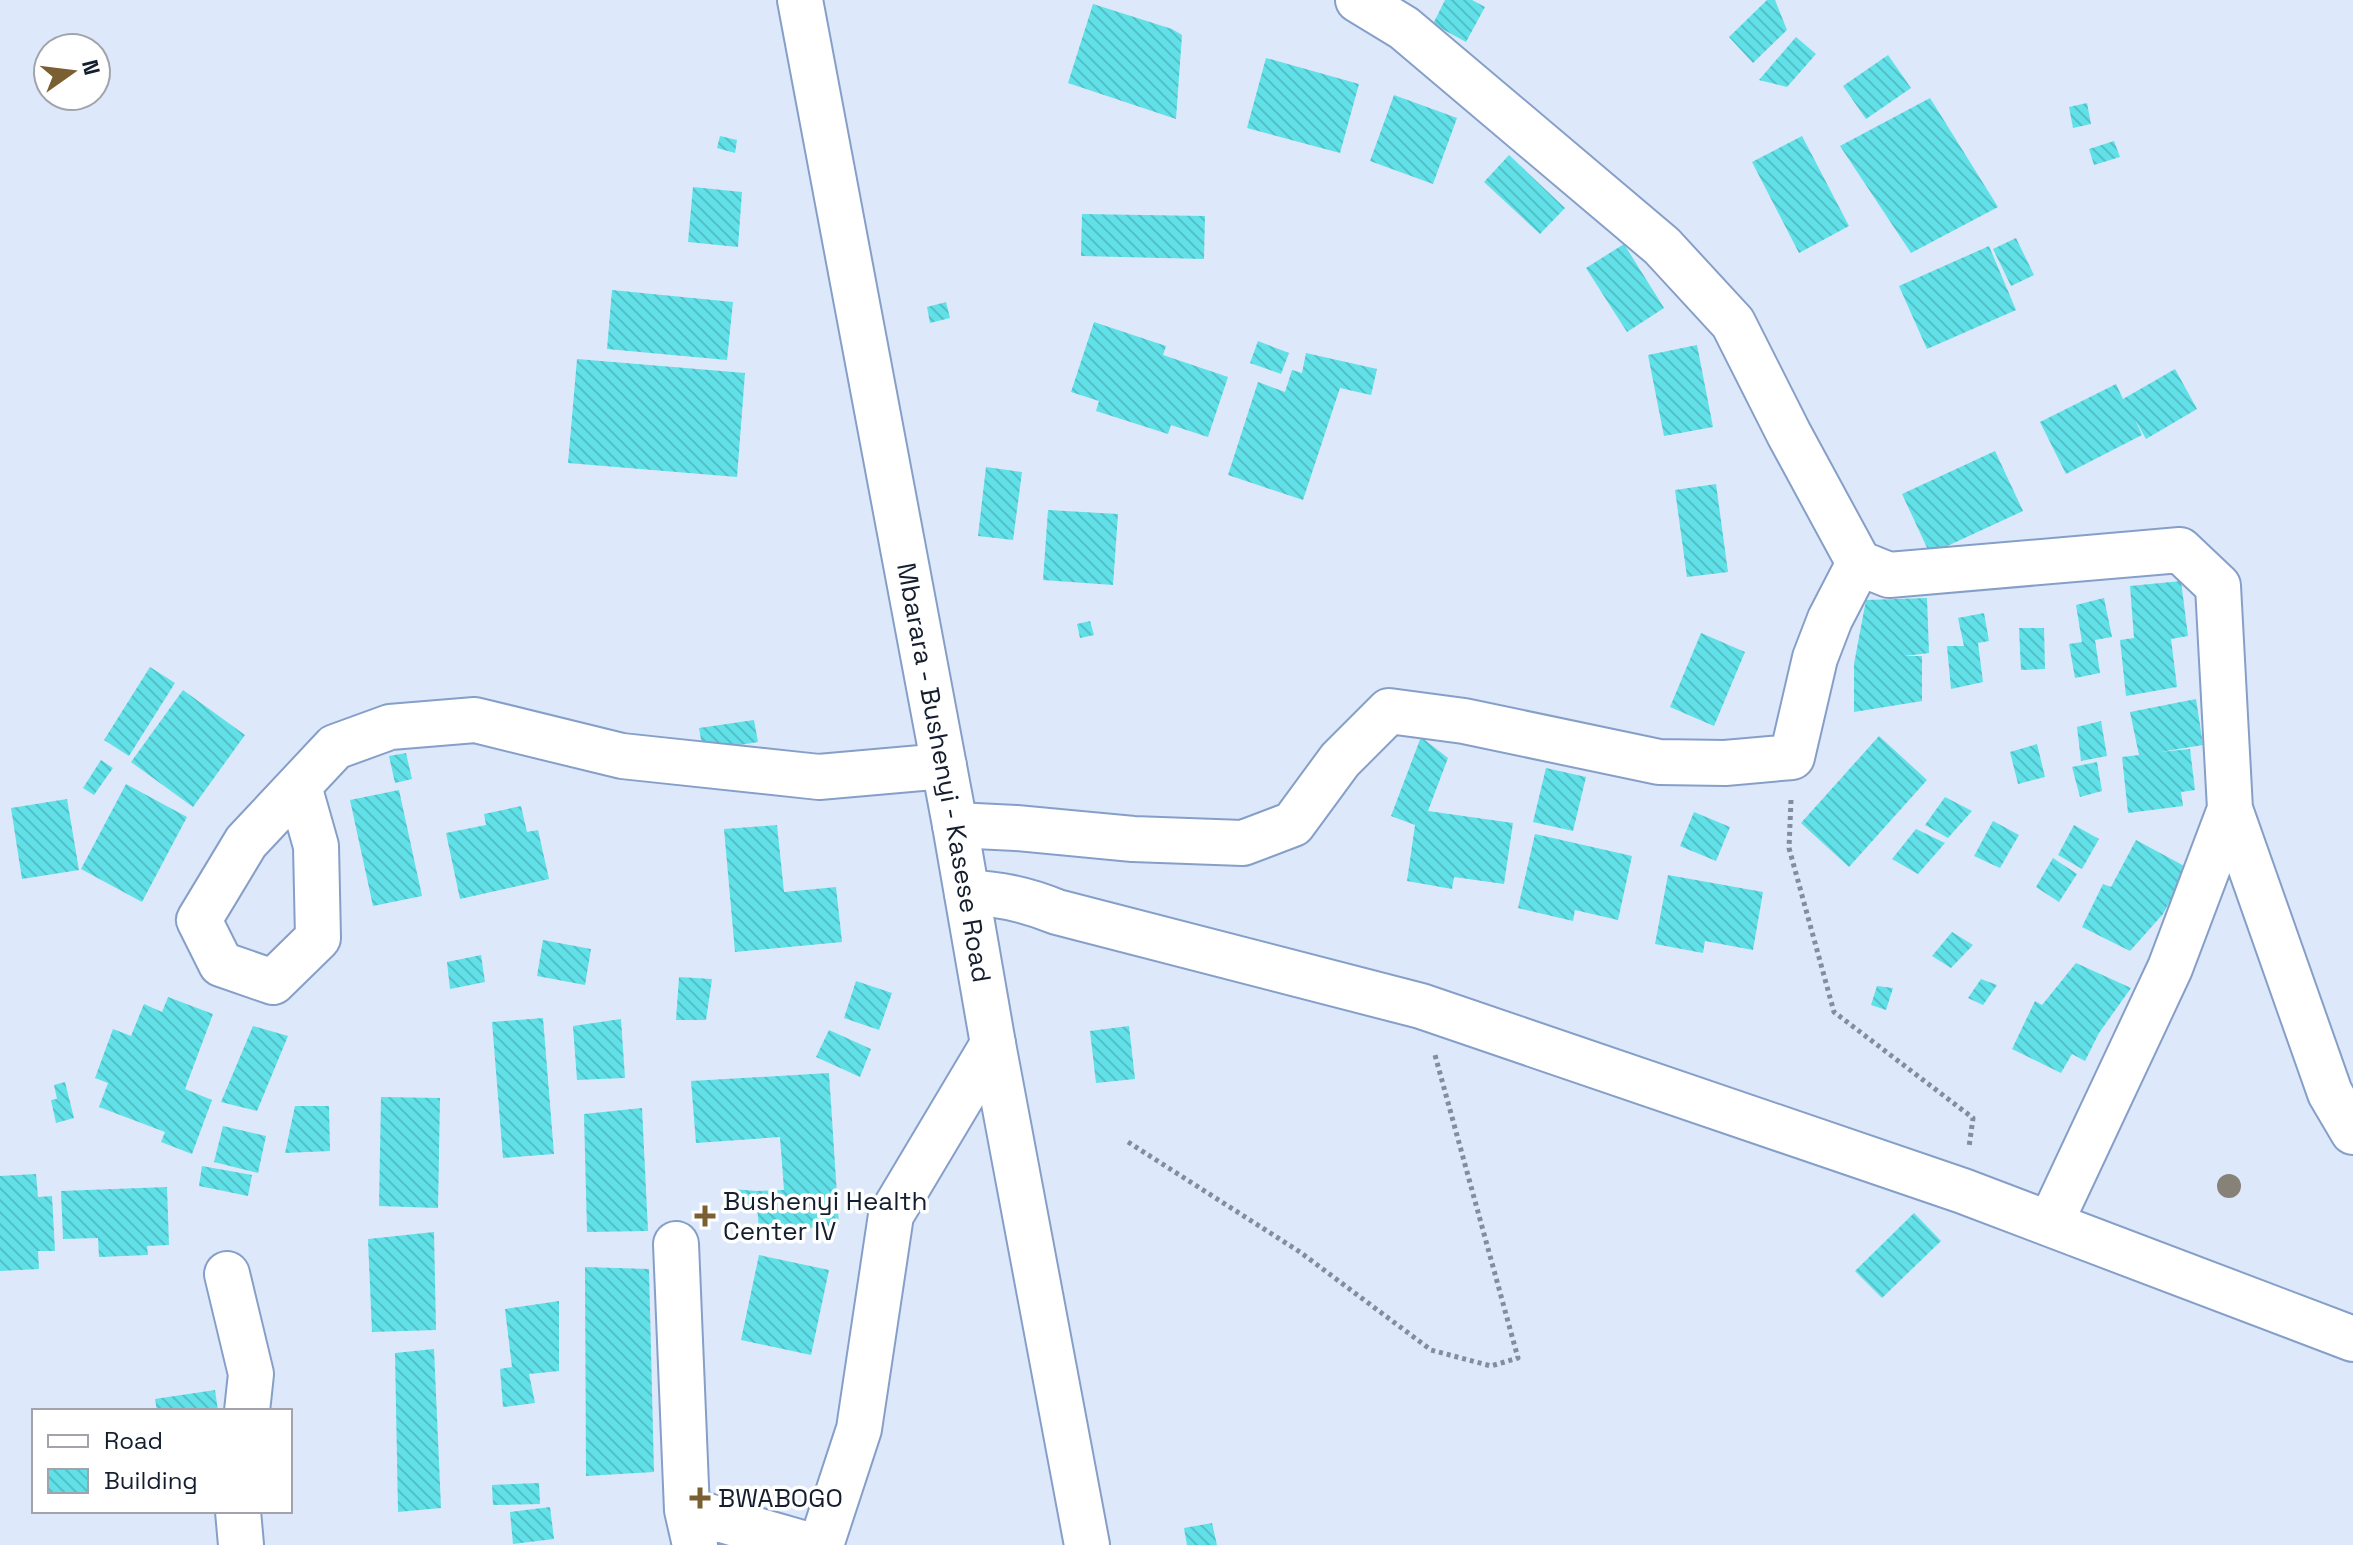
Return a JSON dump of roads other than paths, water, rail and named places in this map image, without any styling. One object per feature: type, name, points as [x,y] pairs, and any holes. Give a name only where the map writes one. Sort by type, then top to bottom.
[{"type":"street","name":"Mbarara - Bushenyi - Kasese Road","points":[[800,0],[1087,1545]]},
{"type":"street","points":[[1358,0],[1404,28],[1662,246],[1733,323],[1859,563],[1889,575],[2180,550],[2218,586],[2230,809],[2330,1093],[2353,1132]]},
{"type":"street","points":[[955,825],[1133,839],[1243,843],[1293,824],[1340,760],[1389,711],[1464,721],[1659,762],[1725,763],[1792,757],[1815,658],[1830,619],[1859,563]]},
{"type":"street","points":[[299,786],[335,747],[390,727],[475,720],[622,756],[819,777],[944,766]]},
{"type":"street","points":[[2050,1224],[2170,968],[2230,809]]},
{"type":"street","points":[[967,893],[991,893],[1031,902],[1072,916],[1421,1006],[1963,1191],[2353,1339]]},
{"type":"street","points":[[821,1545],[859,1429],[891,1215],[993,1044]]},
{"type":"street","points":[[676,1244],[691,1528],[809,1545]]},
{"type":"street","points":[[227,1274],[251,1374],[247,1409]]},
{"type":"street","points":[[238,1513],[241,1545]]},
{"type":"place","name":"Bushenyi Health Center IV","points":[[705,1216]]},
{"type":"place","name":"BWABOGO","points":[[700,1498]]}]
